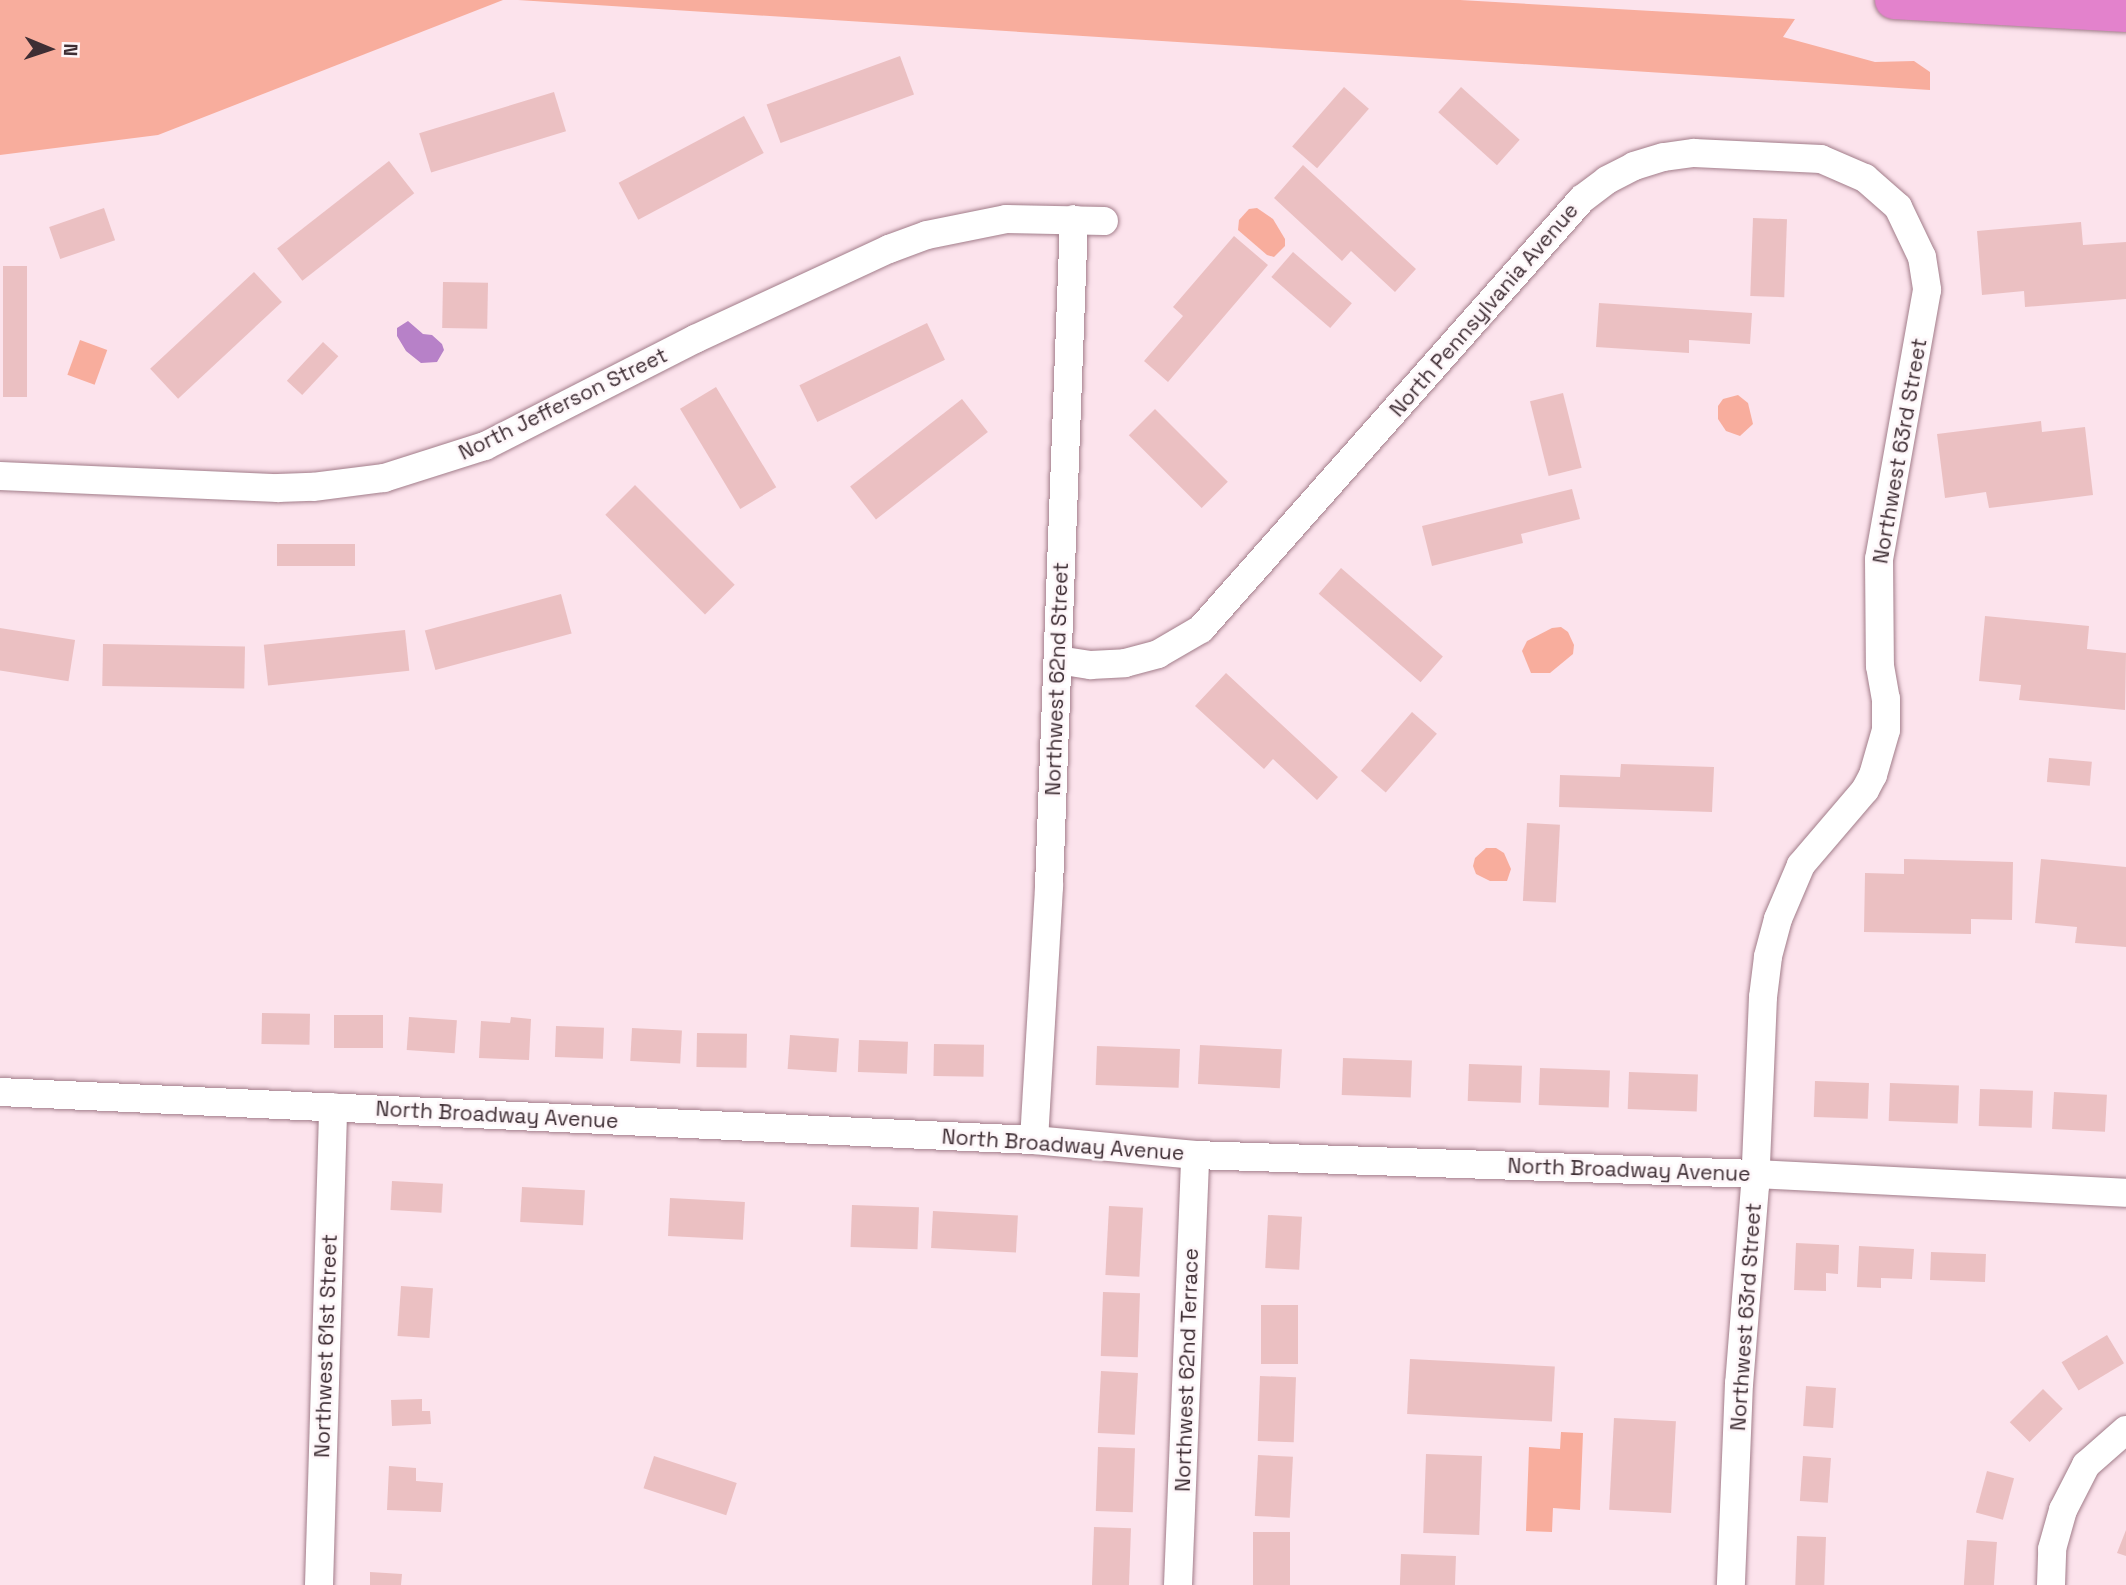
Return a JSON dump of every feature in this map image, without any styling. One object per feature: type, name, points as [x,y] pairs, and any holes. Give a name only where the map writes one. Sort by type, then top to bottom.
[{"type":"highway","points":[[1894,0],[2126,13]]},
{"type":"street","name":"North Pennsylvania Avenue","points":[[1058,660],[1091,665],[1125,663],[1158,654],[1201,629],[1582,199],[1607,180],[1634,166],[1664,157],[1694,153],[1821,159],[1851,170],[1898,207],[1922,257],[1927,290]]},
{"type":"street","name":"North Jefferson Street","points":[[0,476],[278,488],[313,487],[384,478],[485,446],[695,339],[889,249],[966,225],[1006,219],[1104,221]]},
{"type":"street","name":"Northwest 62nd Street","points":[[1034,1140],[1058,660],[1074,219]]},
{"type":"street","name":"Northwest 63rd Street","points":[[1731,1585],[1739,1383],[1755,1174],[1763,997],[1778,919],[1801,865],[1865,790],[1883,745],[1886,699],[1880,666],[1879,559],[1927,290]]},
{"type":"street","name":"North Broadway Avenue","points":[[0,1092],[1034,1140],[1195,1155],[1755,1174],[2126,1193]]},
{"type":"street","name":"Northwest 61st Street","points":[[319,1585],[333,1107]]},
{"type":"street","name":"Northwest 62nd Terrace","points":[[1178,1585],[1195,1155]]},
{"type":"street","points":[[2051,1585],[2052,1549],[2063,1510],[2086,1465],[2126,1430]]},
{"type":"shaded area","points":[[0,0],[503,0],[158,135],[0,155]]},
{"type":"shaded area","points":[[518,0],[1460,0],[1795,19],[1783,37],[1875,62],[1914,61],[1930,72],[1930,90]]},
{"type":"shaded area","points":[[1257,208],[1273,219],[1285,239],[1285,246],[1274,257],[1267,255],[1238,230],[1239,220],[1249,209]]},
{"type":"shaded area","points":[[408,321],[423,334],[432,335],[442,344],[444,350],[437,362],[421,363],[406,351],[397,336],[397,328]]},
{"type":"shaded area","points":[[80,340],[107,350],[95,385],[67,375]]},
{"type":"shaded area","points":[[1738,395],[1748,403],[1753,424],[1740,436],[1726,431],[1718,419],[1718,406],[1723,399]]},
{"type":"shaded area","points":[[1561,627],[1568,632],[1574,645],[1573,654],[1550,673],[1531,673],[1522,651],[1527,641],[1552,628]]},
{"type":"shaded area","points":[[1486,848],[1496,848],[1504,853],[1511,869],[1507,881],[1490,881],[1476,874],[1473,866],[1475,858]]},
{"type":"shaded area","points":[[1561,1432],[1583,1433],[1580,1510],[1553,1508],[1552,1532],[1526,1531],[1529,1447],[1560,1449]]},
{"type":"building","points":[[900,56],[914,95],[781,143],[767,105]]},
{"type":"building","points":[[1344,87],[1369,109],[1317,168],[1292,147]]},
{"type":"building","points":[[1461,87],[1520,140],[1497,165],[1438,112]]},
{"type":"building","points":[[554,92],[566,131],[431,172],[419,133]]},
{"type":"building","points":[[744,116],[764,153],[638,220],[619,183]]},
{"type":"building","points":[[389,161],[414,193],[302,281],[277,248]]},
{"type":"building","points":[[1303,165],[1416,269],[1395,292],[1351,251],[1342,261],[1274,198]]},
{"type":"building","points":[[104,208],[115,240],[60,259],[49,227]]},
{"type":"building","points":[[1753,218],[1787,219],[1784,297],[1750,296]]},
{"type":"building","points":[[2081,222],[2083,245],[2126,242],[2126,299],[2025,307],[2024,291],[1982,295],[1977,231]]},
{"type":"building","points":[[1234,236],[1268,265],[1168,382],[1144,361],[1183,316],[1173,307]]},
{"type":"building","points":[[1293,252],[1352,303],[1330,328],[1271,277]]},
{"type":"building","points":[[3,266],[27,266],[27,397],[3,397]]},
{"type":"building","points":[[254,272],[282,302],[178,399],[150,369]]},
{"type":"building","points":[[443,282],[488,283],[487,329],[442,328]]},
{"type":"building","points":[[1599,303],[1752,313],[1750,344],[1689,340],[1689,353],[1596,347]]},
{"type":"building","points":[[927,323],[945,360],[817,422],[799,385]]},
{"type":"building","points":[[323,342],[338,356],[302,395],[287,381]]},
{"type":"building","points":[[716,387],[776,487],[740,509],[680,409]]},
{"type":"building","points":[[1563,393],[1582,468],[1549,476],[1530,401]]},
{"type":"building","points":[[962,399],[988,432],[876,520],[850,486]]},
{"type":"building","points":[[1155,409],[1228,482],[1202,508],[1129,435]]},
{"type":"building","points":[[2041,421],[2042,432],[2085,427],[2093,495],[1989,508],[1986,492],[1945,498],[1937,434]]},
{"type":"building","points":[[635,485],[735,585],[705,614],[605,515]]},
{"type":"building","points":[[1572,489],[1580,519],[1521,534],[1523,543],[1432,566],[1422,526]]},
{"type":"building","points":[[277,544],[355,544],[355,566],[277,566]]},
{"type":"building","points":[[1341,568],[1443,657],[1421,682],[1319,594]]},
{"type":"building","points":[[561,594],[572,634],[435,670],[425,630]]},
{"type":"building","points":[[1985,616],[2089,626],[2087,649],[2126,653],[2125,710],[2019,700],[2021,685],[1979,681]]},
{"type":"building","points":[[0,628],[75,640],[68,681],[0,671]]},
{"type":"building","points":[[405,630],[409,671],[268,686],[264,645]]},
{"type":"building","points":[[103,644],[245,646],[244,688],[102,686]]},
{"type":"building","points":[[1226,673],[1338,777],[1317,800],[1273,759],[1264,769],[1195,706]]},
{"type":"building","points":[[1412,712],[1437,734],[1386,793],[1361,771]]},
{"type":"building","points":[[2049,758],[2092,762],[2090,786],[2047,782]]},
{"type":"building","points":[[1621,764],[1714,767],[1712,812],[1559,807],[1560,775],[1620,777]]},
{"type":"building","points":[[1527,823],[1560,825],[1556,903],[1523,901]]},
{"type":"building","points":[[1904,859],[2013,862],[2012,920],[1971,919],[1971,934],[1864,932],[1865,873],[1904,874]]},
{"type":"building","points":[[2041,859],[2126,867],[2126,947],[2075,943],[2077,927],[2035,923]]},
{"type":"building","points":[[262,1013],[310,1014],[309,1045],[261,1044]]},
{"type":"building","points":[[334,1015],[383,1015],[383,1048],[334,1048]]},
{"type":"building","points":[[409,1017],[457,1020],[455,1053],[407,1050]]},
{"type":"building","points":[[511,1017],[531,1019],[529,1060],[479,1058],[481,1021],[510,1023]]},
{"type":"building","points":[[556,1026],[604,1028],[603,1059],[555,1057]]},
{"type":"building","points":[[632,1028],[682,1031],[680,1064],[630,1061]]},
{"type":"building","points":[[697,1033],[747,1034],[746,1068],[696,1067]]},
{"type":"building","points":[[790,1035],[839,1038],[837,1072],[788,1069]]},
{"type":"building","points":[[859,1040],[908,1042],[907,1074],[858,1072]]},
{"type":"building","points":[[934,1044],[984,1045],[983,1077],[933,1076]]},
{"type":"building","points":[[1200,1045],[1282,1049],[1280,1088],[1198,1084]]},
{"type":"building","points":[[1097,1046],[1180,1049],[1179,1088],[1096,1085]]},
{"type":"building","points":[[1343,1058],[1412,1060],[1411,1097],[1342,1095]]},
{"type":"building","points":[[1469,1064],[1522,1066],[1521,1103],[1468,1101]]},
{"type":"building","points":[[1540,1068],[1610,1070],[1609,1107],[1539,1105]]},
{"type":"building","points":[[1629,1072],[1698,1074],[1697,1111],[1628,1109]]},
{"type":"building","points":[[1815,1081],[1869,1083],[1868,1119],[1814,1117]]},
{"type":"building","points":[[1890,1083],[1959,1085],[1958,1123],[1889,1121]]},
{"type":"building","points":[[1980,1089],[2033,1091],[2032,1128],[1979,1126]]},
{"type":"building","points":[[2054,1092],[2107,1095],[2105,1132],[2052,1129]]},
{"type":"building","points":[[392,1181],[443,1184],[441,1213],[390,1210]]},
{"type":"building","points":[[522,1187],[585,1190],[583,1225],[520,1222]]},
{"type":"building","points":[[670,1198],[745,1202],[743,1240],[668,1236]]},
{"type":"building","points":[[852,1205],[919,1207],[917,1249],[851,1247]]},
{"type":"building","points":[[1109,1206],[1143,1208],[1139,1277],[1105,1275]]},
{"type":"building","points":[[933,1211],[1018,1215],[1016,1252],[931,1248]]},
{"type":"building","points":[[1268,1215],[1302,1217],[1299,1270],[1265,1268]]},
{"type":"building","points":[[1796,1243],[1839,1245],[1838,1274],[1826,1273],[1826,1291],[1794,1290]]},
{"type":"building","points":[[1859,1246],[1914,1249],[1912,1279],[1881,1278],[1881,1288],[1857,1287]]},
{"type":"building","points":[[1931,1252],[1986,1254],[1985,1282],[1930,1280]]},
{"type":"building","points":[[401,1286],[433,1288],[429,1338],[398,1336]]},
{"type":"building","points":[[1103,1292],[1140,1293],[1138,1357],[1101,1356]]},
{"type":"building","points":[[1261,1305],[1298,1305],[1298,1364],[1261,1364]]},
{"type":"building","points":[[2107,1335],[2124,1363],[2079,1391],[2062,1362]]},
{"type":"building","points":[[1410,1359],[1555,1367],[1552,1422],[1407,1414]]},
{"type":"building","points":[[1101,1371],[1138,1373],[1135,1435],[1098,1433]]},
{"type":"building","points":[[1260,1376],[1296,1377],[1294,1442],[1258,1441]]},
{"type":"building","points":[[1806,1386],[1836,1388],[1833,1428],[1803,1426]]},
{"type":"building","points":[[2043,1389],[2063,1409],[2030,1442],[2010,1422]]},
{"type":"building","points":[[422,1399],[422,1411],[430,1411],[431,1424],[392,1426],[391,1400]]},
{"type":"building","points":[[1614,1418],[1676,1421],[1671,1513],[1609,1510]]},
{"type":"building","points":[[1098,1447],[1135,1448],[1133,1512],[1096,1511]]},
{"type":"building","points":[[1426,1454],[1482,1456],[1479,1535],[1423,1533]]},
{"type":"building","points":[[1258,1455],[1293,1457],[1290,1518],[1255,1516]]},
{"type":"building","points":[[654,1456],[737,1483],[726,1515],[643,1488]]},
{"type":"building","points":[[1803,1456],[1831,1458],[1828,1503],[1800,1501]]},
{"type":"building","points":[[389,1466],[416,1468],[416,1481],[443,1483],[441,1512],[387,1510]]},
{"type":"building","points":[[1987,1471],[2014,1478],[2003,1520],[1976,1513]]},
{"type":"building","points":[[1094,1527],[1131,1528],[1129,1585],[1092,1585]]},
{"type":"building","points":[[2126,1530],[2126,1556],[2117,1553]]},
{"type":"building","points":[[1253,1532],[1290,1532],[1290,1585],[1253,1585]]},
{"type":"building","points":[[1797,1536],[1826,1537],[1824,1585],[1795,1585]]},
{"type":"building","points":[[1967,1540],[1997,1542],[1994,1585],[1964,1585]]},
{"type":"building","points":[[1401,1554],[1456,1556],[1455,1585],[1400,1585]]},
{"type":"building","points":[[370,1572],[402,1574],[401,1585],[370,1585]]}]
